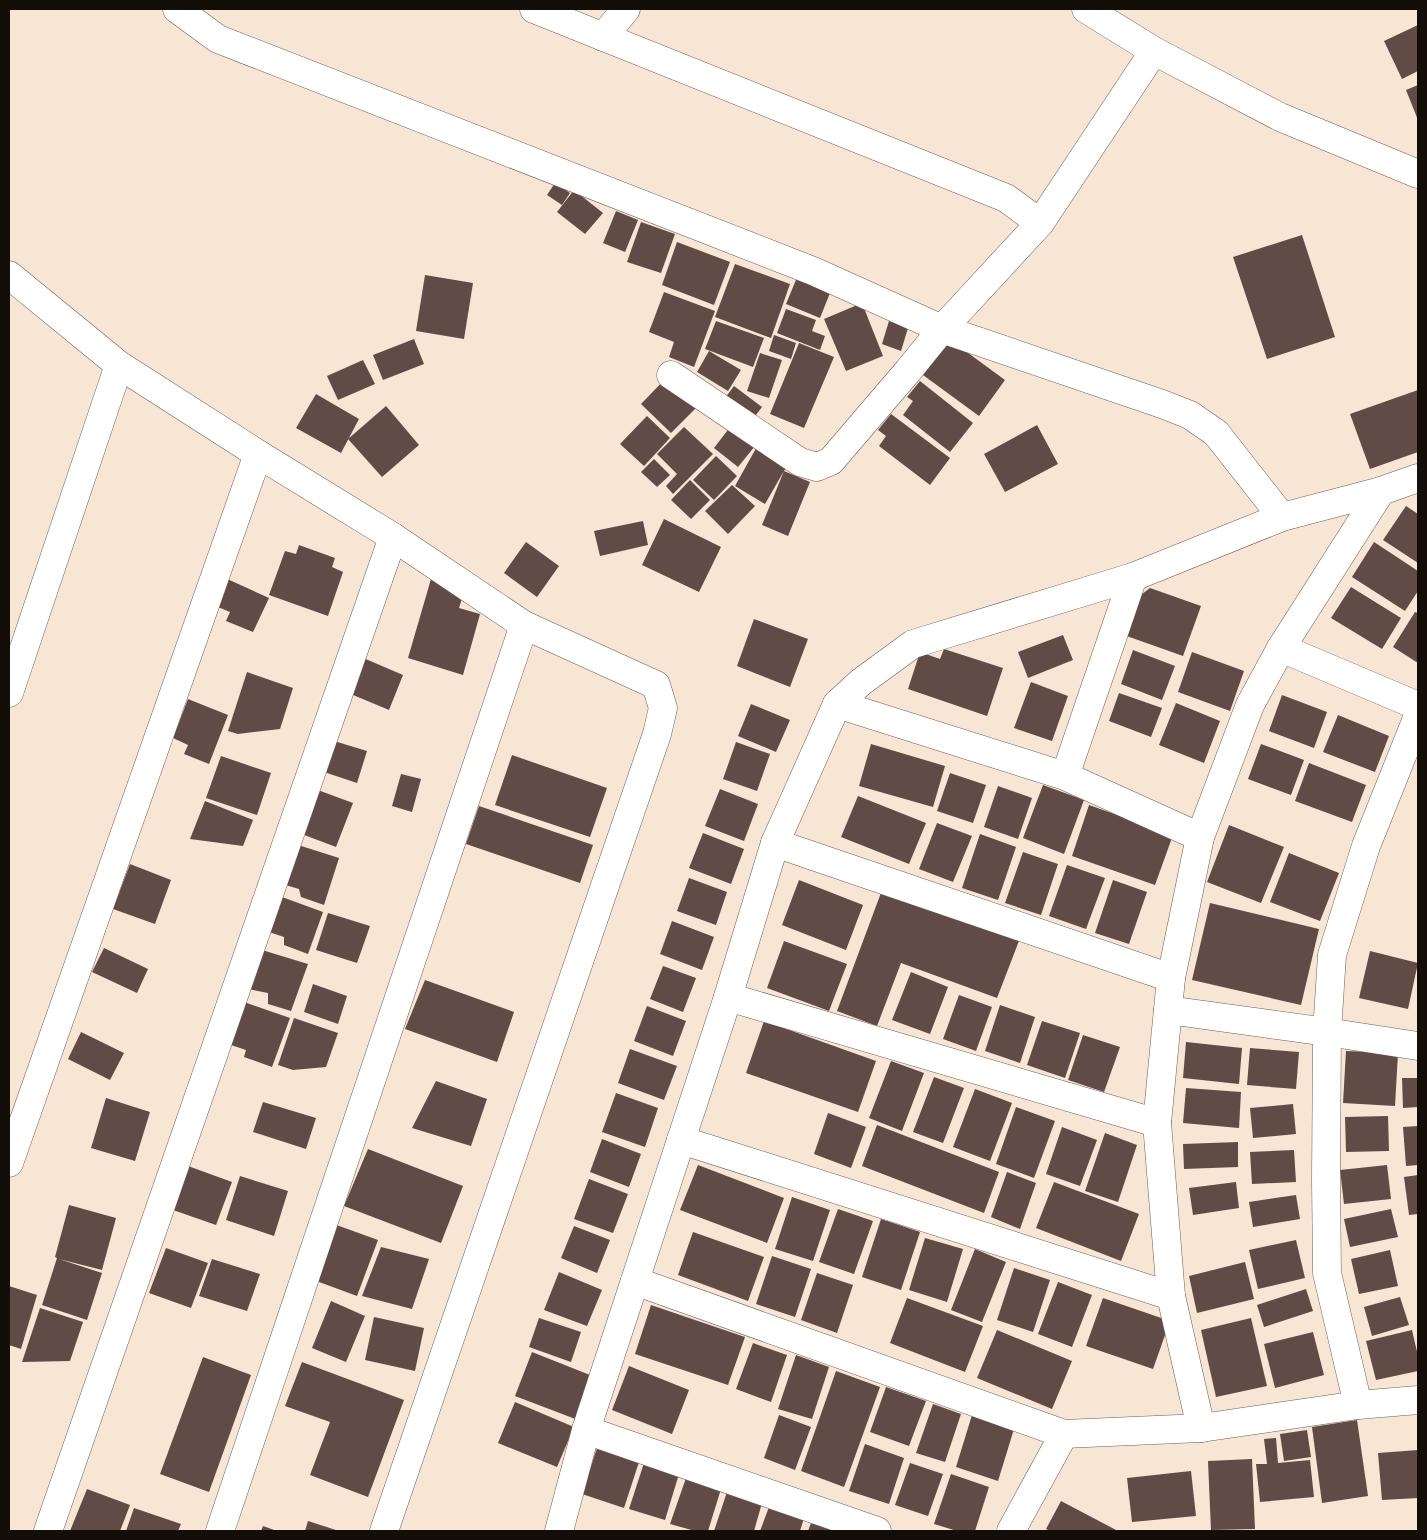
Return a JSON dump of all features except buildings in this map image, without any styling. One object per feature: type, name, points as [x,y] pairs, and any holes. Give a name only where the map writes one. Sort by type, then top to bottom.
[{"type":"street","points":[[177,9],[218,39],[812,271],[942,329],[1190,415],[1216,433],[1282,517]]},
{"type":"street","points":[[534,9],[1006,198],[1040,223]]},
{"type":"street","points":[[603,37],[626,9]]},
{"type":"street","points":[[1086,9],[1154,51],[1280,117],[1418,174]]},
{"type":"street","points":[[671,375],[800,462],[817,467],[831,461],[942,329],[1040,223],[1154,51]]},
{"type":"street","points":[[9,275],[119,365],[393,537],[524,625],[656,685],[663,708],[654,743],[384,1531]]},
{"type":"street","points":[[9,693],[119,365]]},
{"type":"street","points":[[9,1163],[258,454]]},
{"type":"street","points":[[559,1531],[586,1430],[728,997],[775,843],[837,704],[861,682],[913,644],[1133,577],[1282,517],[1381,491],[1418,478]]},
{"type":"street","points":[[1200,1428],[1171,1296],[1157,1123],[1171,978],[1200,837],[1250,705],[1281,648],[1381,491]]},
{"type":"street","points":[[48,1531],[393,537]]},
{"type":"street","points":[[1066,776],[1133,577]]},
{"type":"street","points":[[220,1531],[524,625]]},
{"type":"street","points":[[1281,648],[1418,706]]},
{"type":"street","points":[[837,704],[1066,776],[1200,837]]},
{"type":"street","points":[[1358,1405],[1327,1273],[1327,1032],[1332,955],[1366,846],[1418,716]]},
{"type":"street","points":[[775,843],[1171,978]]},
{"type":"street","points":[[728,997],[1157,1123]]},
{"type":"street","points":[[1168,1010],[1418,1046]]},
{"type":"street","points":[[681,1140],[1171,1296]]},
{"type":"street","points":[[635,1281],[1064,1434],[1200,1428],[1358,1405],[1418,1400]]},
{"type":"street","points":[[586,1430],[877,1531]]},
{"type":"street","points":[[1011,1531],[1064,1434]]}]
